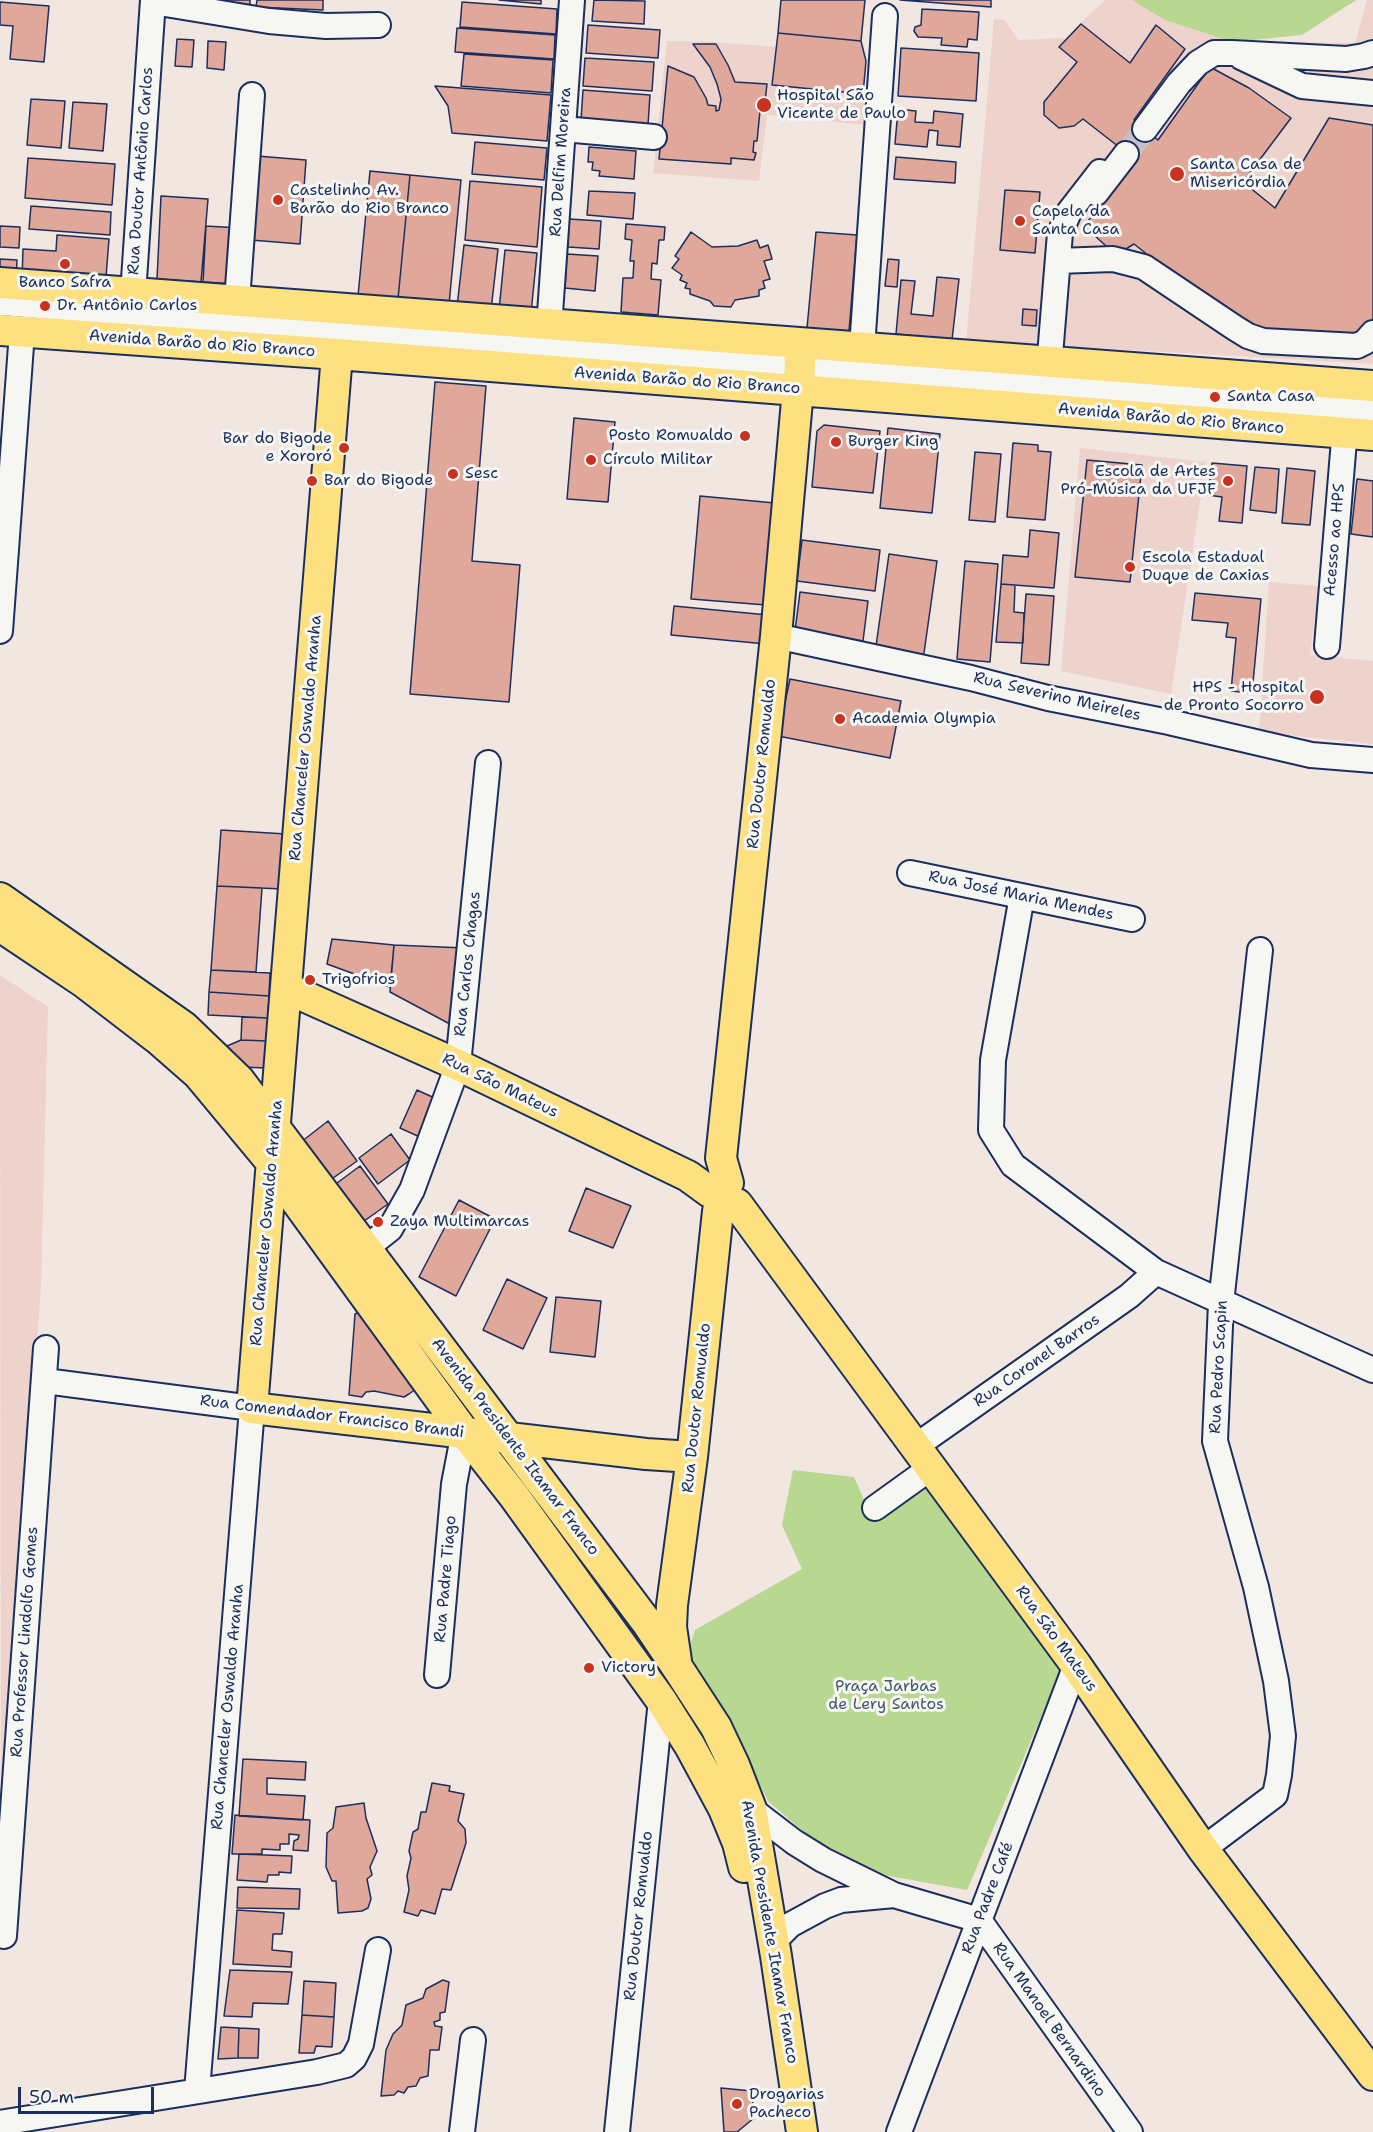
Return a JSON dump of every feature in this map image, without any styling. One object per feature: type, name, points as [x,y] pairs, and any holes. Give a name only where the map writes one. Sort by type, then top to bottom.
[{"type":"main road","name":"Avenida Barão do Rio Branco","points":[[0,283],[132,303],[237,301],[799,367],[1355,425]]},
{"type":"main road","name":"Avenida Barão do Rio Branco","points":[[11,331],[337,354],[799,367],[862,348],[1048,374],[1373,386]]},
{"type":"main road","name":"Rua Chanceler Oswaldo Aranha","points":[[252,1408],[337,354]]},
{"type":"main road","name":"Rua Doutor Romualdo","points":[[677,1667],[671,1627],[672,1605],[692,1457],[717,1188],[776,636],[799,367]]},
{"type":"main road","name":"Avenida Presidente Itamar Franco","points":[[0,898],[184,1027],[239,1080],[648,1624],[716,1727],[734,1765],[750,1809],[774,1941],[802,2132]]},
{"type":"main road","name":"Avenida Presidente Itamar Franco","points":[[0,926],[85,983],[158,1039],[198,1074],[272,1163],[273,1169],[464,1432],[494,1469],[662,1700],[724,1809],[738,1843],[746,1874],[783,2132]]},
{"type":"main road","name":"Rua São Mateus","points":[[286,988],[458,1065],[717,1188],[924,1457],[1076,1665],[1203,1849],[1373,2075]]},
{"type":"main road","name":"Rua Comendador Francisco Brandi","points":[[252,1408],[692,1457]]},
{"type":"main road","points":[[494,1469],[509,1438]]},
{"type":"street","name":"Rua Delfim Moreira","points":[[548,336],[572,0]]},
{"type":"street","points":[[153,1],[269,21],[326,26],[378,26]]},
{"type":"street","name":"Rua Doutor Antônio Carlos","points":[[143,340],[134,327],[132,303],[153,1]]},
{"type":"street","points":[[862,348],[885,16]]},
{"type":"street","points":[[1145,129],[1179,83],[1198,63],[1214,54],[1346,59],[1373,52]]},
{"type":"street","points":[[1232,53],[1302,86],[1373,93]]},
{"type":"street","points":[[237,301],[252,95]]},
{"type":"street","points":[[563,129],[654,137]]},
{"type":"street","points":[[1058,261],[1069,249],[1073,225],[1126,154]]},
{"type":"street","points":[[1048,374],[1060,233],[1069,212],[1100,172]]},
{"type":"street","points":[[1058,261],[1113,259],[1144,267],[1248,336],[1263,340],[1357,346],[1365,342],[1373,333]]},
{"type":"street","name":"Avenida Barão do Rio Branco","points":[[0,303],[132,303],[318,329],[548,336]]},
{"type":"street","points":[[318,329],[330,338],[337,354]]},
{"type":"street","points":[[0,631],[11,331]]},
{"type":"street","name":"Avenida Barão do Rio Branco","points":[[799,367],[1048,374],[1355,425],[1373,410]]},
{"type":"street","name":"Acesso ao HPS","points":[[1327,646],[1355,425]]},
{"type":"street","name":"Rua Severino Meireles","points":[[776,636],[1311,755],[1373,760]]},
{"type":"street","name":"Rua Carlos Chagas","points":[[366,1248],[390,1229],[412,1190],[458,1065],[488,763]]},
{"type":"street","name":"Rua José Maria Mendes","points":[[910,873],[1132,919]]},
{"type":"street","points":[[1022,896],[993,1060],[991,1130],[1013,1165],[1156,1272],[1373,1370]]},
{"type":"street","name":"Rua Pedro Scapin","points":[[1203,1849],[1275,1795],[1280,1775],[1283,1736],[1276,1681],[1256,1587],[1215,1441],[1221,1303],[1260,950]]},
{"type":"street","name":"Rua Coronel Barros","points":[[924,1457],[1129,1296],[1156,1272]]},
{"type":"street","name":"Rua Professor Lindolfo Gomes","points":[[4,1936],[46,1348]]},
{"type":"street","name":"Rua Comendador Francisco Brandi","points":[[45,1381],[252,1408]]},
{"type":"street","name":"Rua Chanceler Oswaldo Aranha","points":[[196,2091],[252,1408]]},
{"type":"street","name":"Rua Padre Tiago","points":[[437,1675],[454,1484],[464,1432]]},
{"type":"street","points":[[875,1508],[924,1457]]},
{"type":"street","points":[[454,1484],[467,1470],[476,1466],[494,1469]]},
{"type":"street","points":[[648,1624],[672,1605]]},
{"type":"street","name":"Rua Padre Café","points":[[899,2132],[1076,1665]]},
{"type":"street","name":"Rua Doutor Romualdo","points":[[617,2132],[662,1700]]},
{"type":"street","points":[[750,1809],[794,1842],[823,1860],[894,1895],[979,1920]]},
{"type":"street","points":[[774,1941],[790,1925],[825,1906],[841,1900],[894,1895]]},
{"type":"street","name":"Rua Manoel Bernardino","points":[[979,1920],[1130,2132]]},
{"type":"street","points":[[1,2122],[317,2072],[346,2065],[354,2058],[361,2044],[378,1950]]},
{"type":"street","points":[[462,2132],[473,2040]]},
{"type":"shaded area","name":"Santa Casa de Misericórdia","points":[[1105,0],[1178,0],[1235,41],[1355,43],[1367,0],[1373,0],[1373,364],[1061,346],[966,344],[994,19],[1005,20],[1018,40],[1065,38]]},
{"type":"shaded area","name":"Hospital São Vicente de Paulo","points":[[667,41],[776,47],[772,85],[868,96],[866,125],[767,115],[759,181],[653,173]]},
{"type":"shaded area","name":"Escola Estadual Duque de Caxias","points":[[1080,448],[1206,462],[1171,694],[1061,671]]},
{"type":"shaded area","name":"HPS - Hospital de Pronto Socorro","points":[[1269,582],[1319,586],[1310,655],[1373,661],[1373,744],[1259,732]]},
{"type":"shaded area","points":[[0,975],[48,1007],[41,1287],[1,1832]]},
{"type":"green space","points":[[1132,0],[1356,0],[1302,35],[1233,42],[1165,20]]},
{"type":"green space","name":"Praça Jarbas de Lery Santos","points":[[793,1470],[854,1477],[873,1520],[933,1481],[1063,1666],[967,1890],[889,1876],[852,1864],[827,1852],[768,1801],[729,1723],[687,1654],[695,1630],[802,1569],[782,1525]]},
{"type":"building","points":[[184,0],[250,0],[250,7]]},
{"type":"building","points":[[257,0],[323,0],[323,10],[256,7]]},
{"type":"building","points":[[499,0],[541,0],[541,4]]},
{"type":"building","points":[[594,0],[645,1],[644,24],[592,21]]},
{"type":"building","points":[[781,0],[865,0],[861,41],[778,33]]},
{"type":"building","points":[[900,0],[991,0],[991,7]]},
{"type":"building","points":[[0,2],[49,6],[44,62],[10,59],[13,26],[0,25]]},
{"type":"building","points":[[462,2],[557,9],[556,34],[460,27]]},
{"type":"building","points":[[922,9],[979,12],[977,40],[968,39],[967,47],[941,45],[942,38],[918,37],[914,31],[915,27],[921,25]]},
{"type":"building","points":[[1081,24],[1130,63],[1156,25],[1185,49],[1134,120],[1158,140],[1210,67],[1249,88],[1291,118],[1243,182],[1275,208],[1329,118],[1373,125],[1373,319],[1368,329],[1356,335],[1332,340],[1234,323],[1134,244],[1116,255],[1084,226],[1137,161],[1083,119],[1074,126],[1059,128],[1044,115],[1044,102],[1077,62],[1059,47]]},
{"type":"building","points":[[588,25],[660,30],[658,58],[586,53]]},
{"type":"building","points":[[457,28],[555,35],[554,59],[455,52]]},
{"type":"building","points":[[778,33],[861,41],[866,61],[863,94],[772,85]]},
{"type":"building","points":[[177,39],[194,40],[192,67],[175,66]]},
{"type":"building","points":[[208,41],[226,42],[224,70],[207,68]]},
{"type":"building","name":"Hospital São Vicente de Paulo","points":[[693,44],[716,44],[735,82],[767,84],[764,111],[760,111],[757,141],[754,141],[753,152],[756,153],[754,160],[731,158],[731,164],[659,159],[668,66],[694,77],[708,105],[716,106],[716,111],[719,110],[721,99],[717,84],[710,67]]},
{"type":"building","points":[[901,48],[979,53],[976,101],[898,96]]},
{"type":"building","points":[[464,54],[553,60],[551,93],[461,86]]},
{"type":"building","points":[[585,58],[654,62],[652,91],[583,86]]},
{"type":"building","points":[[435,86],[551,95],[547,141],[452,133],[448,106]]},
{"type":"building","points":[[583,90],[650,95],[648,125],[581,120]]},
{"type":"building","points":[[31,99],[65,101],[61,148],[27,145]]},
{"type":"building","points":[[73,102],[107,104],[103,151],[69,148]]},
{"type":"building","points":[[898,109],[916,111],[915,122],[933,123],[934,111],[963,114],[960,147],[937,145],[938,131],[929,130],[927,147],[895,144]]},
{"type":"building","points":[[475,142],[547,148],[544,180],[472,174]]},
{"type":"building","points":[[589,147],[636,151],[634,179],[599,176],[600,171],[592,170],[593,162],[588,162]]},
{"type":"building","name":"Castelinho Av. Barão do Rio Branco","points":[[257,156],[306,160],[300,244],[251,240]]},
{"type":"building","points":[[896,157],[956,162],[955,183],[894,179]]},
{"type":"building","points":[[28,158],[115,164],[112,205],[25,198]]},
{"type":"building","points":[[370,171],[410,175],[398,299],[358,296]]},
{"type":"building","points":[[410,175],[461,180],[449,304],[398,299]]},
{"type":"building","points":[[470,181],[542,187],[537,247],[465,240]]},
{"type":"building","name":"Capela da Santa Casa","points":[[1005,190],[1040,192],[1035,253],[1000,250]]},
{"type":"building","points":[[589,191],[635,193],[633,219],[587,215]]},
{"type":"building","points":[[161,196],[208,199],[201,282],[157,279]]},
{"type":"building","points":[[31,206],[111,212],[110,235],[29,229]]},
{"type":"building","points":[[569,219],[601,221],[599,249],[568,247]]},
{"type":"building","points":[[626,224],[665,227],[664,240],[659,240],[657,264],[652,263],[651,279],[661,280],[658,315],[621,312],[623,278],[633,278],[634,261],[630,261],[632,240],[625,239]]},
{"type":"building","points":[[0,226],[20,227],[19,248],[0,247]]},
{"type":"building","points":[[206,226],[240,228],[237,284],[203,282]]},
{"type":"building","points":[[691,232],[712,247],[738,246],[757,240],[760,248],[768,245],[772,259],[764,261],[770,279],[763,281],[765,288],[759,290],[759,296],[735,300],[731,307],[714,306],[710,301],[690,294],[690,289],[685,288],[687,283],[680,280],[682,275],[672,268],[679,259],[675,256]]},
{"type":"building","points":[[816,232],[857,235],[849,331],[807,328]]},
{"type":"building","name":"Banco Safra","points":[[57,235],[109,239],[106,277],[22,280],[23,249],[56,251]]},
{"type":"building","points":[[464,245],[498,249],[491,310],[457,307]]},
{"type":"building","points":[[505,250],[537,253],[531,313],[499,310]]},
{"type":"building","points":[[567,254],[598,256],[595,291],[565,288]]},
{"type":"building","points":[[0,259],[17,260],[16,280],[0,279]]},
{"type":"building","points":[[888,259],[899,260],[897,287],[885,286]]},
{"type":"building","points":[[937,277],[959,279],[952,340],[896,334],[901,280],[915,281],[911,314],[933,316]]},
{"type":"building","points":[[1023,309],[1037,310],[1036,326],[1022,325]]},
{"type":"building","name":"Sesc","points":[[435,382],[486,386],[472,561],[520,565],[509,702],[410,694]]},
{"type":"building","name":"Círculo Militar","points":[[574,418],[615,422],[608,502],[567,499]]},
{"type":"building","points":[[824,425],[880,431],[873,493],[812,487],[817,431]]},
{"type":"building","points":[[888,428],[940,434],[932,513],[880,508]]},
{"type":"building","points":[[1013,443],[1038,445],[1038,451],[1051,452],[1045,520],[1007,517]]},
{"type":"building","points":[[975,452],[1001,454],[995,522],[969,520]]},
{"type":"building","points":[[1087,460],[1142,465],[1130,582],[1075,577]]},
{"type":"building","name":"Escola de Artes Pró-Música da UFJF","points":[[1212,463],[1247,466],[1242,523],[1219,521],[1222,497],[1208,495]]},
{"type":"building","points":[[1255,467],[1279,469],[1276,513],[1250,510]]},
{"type":"building","points":[[1287,468],[1315,471],[1310,525],[1282,523]]},
{"type":"building","points":[[1357,479],[1373,481],[1373,537],[1351,534]]},
{"type":"building","points":[[700,496],[775,503],[766,605],[691,599]]},
{"type":"building","points":[[1030,530],[1059,533],[1054,588],[1001,584],[1003,555],[1028,557]]},
{"type":"building","points":[[802,540],[880,550],[875,591],[797,581]]},
{"type":"building","points":[[889,554],[937,561],[923,660],[875,653]]},
{"type":"building","points":[[965,561],[998,564],[990,662],[957,659]]},
{"type":"building","points":[[1001,584],[1015,585],[1014,612],[1024,613],[1023,643],[996,642]]},
{"type":"building","points":[[800,592],[868,601],[863,641],[795,631]]},
{"type":"building","points":[[1195,593],[1261,599],[1252,693],[1231,691],[1236,638],[1226,637],[1228,623],[1192,620]]},
{"type":"building","points":[[1026,594],[1054,596],[1049,665],[1021,663]]},
{"type":"building","points":[[674,606],[768,615],[766,644],[671,635]]},
{"type":"building","name":"Academia Olympia","points":[[790,679],[901,701],[890,758],[778,736]]},
{"type":"building","points":[[221,830],[286,834],[282,889],[217,886]]},
{"type":"building","points":[[217,886],[262,888],[256,972],[211,970]]},
{"type":"building","points":[[332,939],[394,945],[390,987],[327,964]]},
{"type":"building","points":[[394,945],[465,948],[461,1016],[448,1023],[390,992]]},
{"type":"building","points":[[211,970],[270,973],[269,996],[209,992]]},
{"type":"building","points":[[209,992],[269,996],[268,1018],[208,1015]]},
{"type":"building","points":[[242,1017],[268,1018],[267,1041],[241,1040]]},
{"type":"building","points":[[241,1040],[267,1041],[266,1068],[241,1067],[227,1046]]},
{"type":"building","points":[[417,1090],[439,1100],[422,1138],[400,1128]]},
{"type":"building","points":[[328,1121],[357,1161],[329,1181],[301,1142]]},
{"type":"building","points":[[391,1134],[410,1160],[378,1184],[359,1158]]},
{"type":"building","points":[[360,1166],[388,1204],[360,1224],[333,1186]]},
{"type":"building","points":[[586,1188],[631,1206],[613,1248],[569,1231]]},
{"type":"building","points":[[459,1200],[495,1219],[456,1296],[419,1277]]},
{"type":"building","points":[[507,1279],[547,1298],[523,1349],[483,1330]]},
{"type":"building","points":[[556,1297],[601,1301],[595,1357],[550,1352]]},
{"type":"building","points":[[361,1311],[416,1389],[404,1397],[374,1391],[366,1392],[362,1397],[349,1395],[355,1314]]},
{"type":"building","points":[[243,1759],[306,1762],[305,1780],[267,1778],[267,1794],[305,1796],[303,1820],[239,1816]]},
{"type":"building","points":[[432,1783],[450,1786],[449,1791],[464,1794],[458,1821],[465,1829],[466,1843],[451,1890],[442,1889],[435,1914],[421,1910],[418,1916],[404,1912],[409,1890],[407,1876],[411,1858],[409,1851],[413,1832],[418,1829],[421,1812],[426,1812]]},
{"type":"building","points":[[364,1803],[366,1818],[377,1851],[370,1867],[372,1875],[367,1879],[371,1899],[368,1908],[362,1911],[338,1913],[336,1881],[332,1881],[326,1867],[327,1833],[333,1828],[336,1807]]},
{"type":"building","points":[[235,1815],[310,1820],[308,1851],[293,1850],[294,1841],[299,1835],[289,1834],[289,1844],[280,1844],[280,1850],[262,1849],[262,1854],[232,1854]]},
{"type":"building","points":[[239,1854],[292,1856],[291,1873],[279,1872],[279,1875],[268,1875],[267,1882],[237,1880]]},
{"type":"building","points":[[238,1887],[300,1889],[299,1909],[237,1908]]},
{"type":"building","points":[[237,1910],[284,1913],[282,1934],[273,1934],[272,1950],[292,1952],[291,1967],[233,1964]]},
{"type":"building","points":[[230,1970],[292,1972],[288,2004],[253,2003],[252,2017],[224,2016]]},
{"type":"building","points":[[443,1980],[449,1982],[445,2012],[440,2013],[440,2020],[434,2022],[435,2026],[442,2027],[439,2050],[430,2050],[428,2076],[420,2078],[416,2086],[408,2087],[404,2093],[398,2091],[394,2095],[381,2096],[386,2050],[393,2034],[402,2025],[406,2005],[423,1998],[426,1989]]},
{"type":"building","points":[[304,1981],[336,1983],[334,2017],[302,2015]]},
{"type":"building","points":[[302,2015],[334,2017],[332,2047],[316,2046],[314,2053],[299,2053]]},
{"type":"building","points":[[221,2027],[239,2028],[238,2058],[218,2059]]},
{"type":"building","points":[[239,2028],[259,2029],[258,2058],[238,2058]]},
{"type":"building","name":"Drogarias Pacheco","points":[[721,2088],[752,2091],[754,2118],[737,2132],[724,2132]]},
{"type":"tunnel","points":[[1126,154],[1145,129]]},
{"type":"place","name":"Hospital São Vicente de Paulo","points":[[764,105]]},
{"type":"place","name":"Santa Casa de Misericórdia","points":[[1177,174]]},
{"type":"place","name":"Castelinho Av. Barão do Rio Branco","points":[[278,200]]},
{"type":"place","name":"Capela da Santa Casa","points":[[1020,221]]},
{"type":"place","name":"Banco Safra","points":[[65,264]]},
{"type":"place","name":"Dr. Antônio Carlos","points":[[45,306]]},
{"type":"place","name":"Santa Casa","points":[[1215,397]]},
{"type":"place","name":"Posto Romualdo","points":[[745,436]]},
{"type":"place","name":"Burger King","points":[[836,442]]},
{"type":"place","name":"Bar do Bigode e Xororó","points":[[344,448]]},
{"type":"place","name":"Círculo Militar","points":[[591,460]]},
{"type":"place","name":"Sesc","points":[[453,474]]},
{"type":"place","name":"Bar do Bigode","points":[[312,481]]},
{"type":"place","name":"Escola de Artes Pró-Música da UFJF","points":[[1228,481]]},
{"type":"place","name":"Escola Estadual Duque de Caxias","points":[[1130,567]]},
{"type":"place","name":"HPS - Hospital de Pronto Socorro","points":[[1317,697]]},
{"type":"place","name":"Academia Olympia","points":[[840,719]]},
{"type":"place","name":"Trigofrios","points":[[310,980]]},
{"type":"place","name":"Zaya Multimarcas","points":[[378,1222]]},
{"type":"place","name":"Victory","points":[[589,1668]]},
{"type":"place","name":"Drogarias Pacheco","points":[[737,2104]]}]
